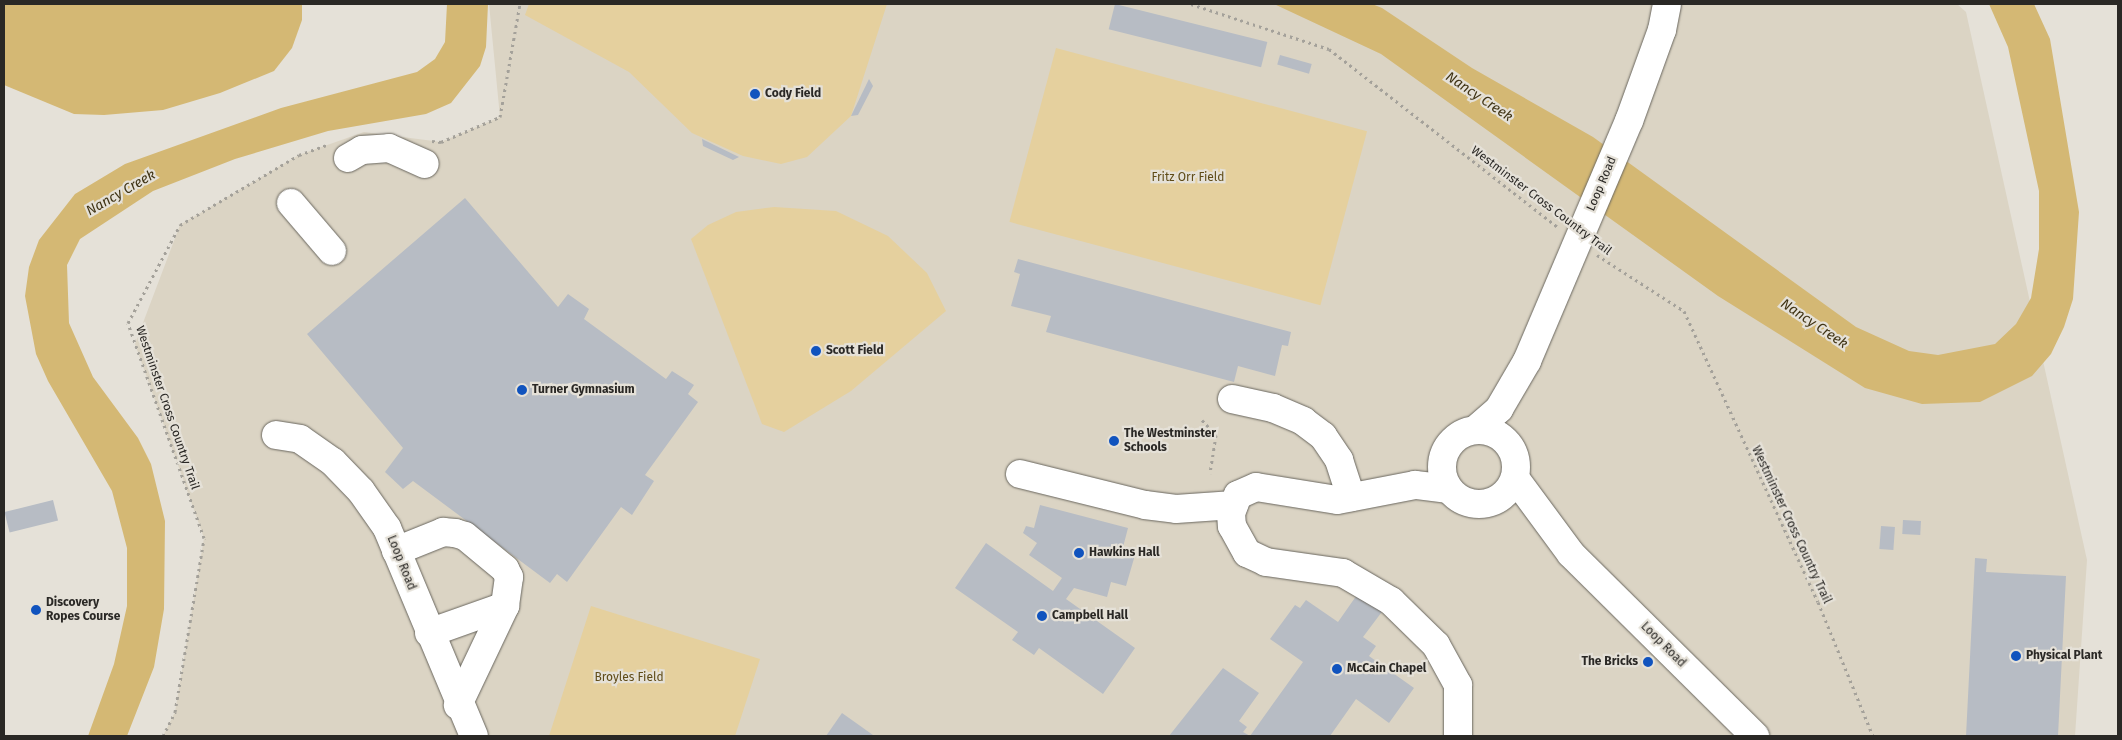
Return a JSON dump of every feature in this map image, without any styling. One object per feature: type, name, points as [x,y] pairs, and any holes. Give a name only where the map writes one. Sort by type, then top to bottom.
[{"type":"street","name":"Loop Road","points":[[1475,430],[1499,410],[1527,361],[1563,270],[1629,121],[1662,30],[1667,4]]},
{"type":"street","points":[[342,150],[389,148],[423,152]]},
{"type":"street","points":[[291,203],[332,251]]},
{"type":"street","name":"Loop Road","points":[[1513,451],[1511,428],[1528,375],[1527,361]]},
{"type":"street","points":[[1232,399],[1273,408],[1303,421],[1324,436],[1358,496]]},
{"type":"street","points":[[1358,496],[1430,461],[1450,443],[1475,430],[1498,434],[1513,451],[1515,478],[1501,497],[1490,502],[1468,502],[1449,489],[1415,485],[1358,496],[1337,500],[1256,487],[1238,495],[1234,506],[1232,526],[1247,553],[1266,562],[1342,573],[1391,600],[1436,645],[1458,684],[1458,736]]},
{"type":"street","name":"Loop Road","points":[[276,435],[300,439],[333,462],[361,490],[387,528],[458,705],[474,736]]},
{"type":"street","points":[[1449,489],[1442,466],[1450,443]]},
{"type":"street","points":[[1020,474],[1145,505],[1176,509],[1234,506]]},
{"type":"street","name":"Loop Road","points":[[1515,478],[1571,554],[1755,736]]},
{"type":"street","name":"Loop Road","points":[[1490,502],[1524,515],[1550,541],[1571,554]]},
{"type":"street","points":[[396,551],[443,532],[465,536],[505,569],[509,577],[505,606],[458,705]]},
{"type":"street","points":[[429,633],[505,606]]},
{"type":"path","points":[[423,152],[441,142],[500,117],[520,4]]},
{"type":"path","name":"Westminster Cross Country Trail","points":[[1191,4],[1330,49],[1576,241],[1684,312],[1818,602],[1873,736]]},
{"type":"path","name":"Westminster Cross Country Trail","points":[[163,736],[174,712],[204,538],[128,323],[180,224],[299,155],[342,150]]},
{"type":"path","points":[[1202,420],[1216,436],[1210,474]]},
{"type":"shaded area","name":"The Westminster Schools","points":[[489,4],[1957,4],[1966,12],[2087,560],[2075,736],[163,736],[175,712],[204,538],[135,344],[180,225],[299,155],[364,132],[441,142],[500,117]]},
{"type":"green space","name":"Cody Field","points":[[529,4],[887,4],[851,116],[807,157],[781,164],[743,156],[692,133],[629,72],[525,15]]},
{"type":"green space","name":"Fritz Orr Field","points":[[1056,48],[1367,131],[1320,305],[1009,222]]},
{"type":"green space","name":"Scott Field","points":[[774,207],[836,211],[888,236],[927,273],[946,311],[851,391],[784,432],[762,424],[691,239],[708,225],[736,212]]},
{"type":"green space","name":"Broyles Field","points":[[591,606],[760,659],[735,736],[549,736]]},
{"type":"water","points":[[4,4],[302,4],[302,20],[292,48],[274,71],[220,93],[163,110],[104,115],[74,114],[4,85]]},
{"type":"water","name":"Nancy Creek","points":[[447,4],[488,4],[486,47],[480,66],[451,103],[426,114],[328,131],[235,159],[153,191],[80,239],[67,265],[69,323],[93,377],[138,438],[151,464],[165,521],[164,609],[154,667],[127,736],[88,736],[114,664],[127,606],[127,548],[112,491],[48,381],[36,354],[25,296],[29,267],[39,240],[75,194],[125,164],[281,108],[417,72],[435,59],[445,42]]},
{"type":"water","name":"Nancy Creek","points":[[1274,4],[1372,4],[1382,8],[1472,68],[1593,137],[1856,327],[1909,351],[1938,355],[1995,344],[2016,324],[2031,298],[2039,249],[2039,191],[2008,47],[1989,4],[2034,4],[2050,39],[2079,212],[2073,299],[2064,327],[2051,354],[2032,376],[1980,402],[1922,404],[1865,388],[1718,296],[1381,54]]},
{"type":"building","points":[[1115,4],[1267,42],[1261,67],[1109,29]]},
{"type":"building","points":[[1280,55],[1312,64],[1309,74],[1277,65]]},
{"type":"building","points":[[869,79],[873,86],[858,115],[851,116]]},
{"type":"building","points":[[702,139],[739,157],[733,160],[703,146]]},
{"type":"building","name":"Turner Gymnasium","points":[[465,198],[558,307],[568,294],[589,309],[584,319],[666,379],[672,371],[694,385],[688,394],[698,402],[645,475],[654,481],[632,515],[621,507],[567,582],[557,574],[550,583],[413,481],[403,489],[385,472],[403,448],[307,334]]},
{"type":"building","points":[[1018,259],[1291,332],[1288,346],[1282,345],[1275,376],[1238,366],[1234,382],[1046,332],[1051,316],[1011,306],[1020,274],[1014,272]]},
{"type":"building","points":[[53,500],[58,520],[10,532],[4,512]]},
{"type":"building","name":"Campbell Hall","points":[[1040,505],[1128,528],[1122,551],[1135,555],[1126,586],[1111,582],[1107,597],[1074,588],[1066,599],[1135,648],[1103,694],[1039,648],[1034,655],[1012,640],[1018,632],[955,588],[986,543],[1053,591],[1062,578],[1029,555],[1037,543],[1023,533],[1026,526],[1034,528]]},
{"type":"building","points":[[1903,520],[1921,521],[1920,535],[1902,534]]},
{"type":"building","points":[[1881,526],[1895,527],[1893,550],[1879,549]]},
{"type":"building","name":"Physical Plant","points":[[1975,558],[1987,559],[1986,572],[2066,576],[2058,736],[1966,736]]},
{"type":"building","points":[[1359,592],[1384,609],[1363,637],[1376,646],[1369,656],[1414,688],[1389,723],[1356,699],[1330,736],[1250,736],[1303,662],[1270,639],[1295,605],[1300,608],[1306,600],[1338,622]]},
{"type":"building","points":[[1223,668],[1259,693],[1239,721],[1247,727],[1243,732],[1250,736],[1169,736]]},
{"type":"building","points":[[842,713],[873,735],[826,736]]},
{"type":"place","name":"Cody Field","points":[[755,94]]},
{"type":"place","name":"Scott Field","points":[[816,351]]},
{"type":"place","name":"Turner Gymnasium","points":[[522,390]]},
{"type":"place","name":"The Westminster Schools","points":[[1114,441]]},
{"type":"place","name":"Hawkins Hall","points":[[1079,553]]},
{"type":"place","name":"Discovery Ropes Course","points":[[36,610]]},
{"type":"place","name":"Campbell Hall","points":[[1042,616]]},
{"type":"place","name":"Physical Plant","points":[[2016,656]]},
{"type":"place","name":"The Bricks","points":[[1648,662]]},
{"type":"place","name":"McCain Chapel","points":[[1337,669]]}]
